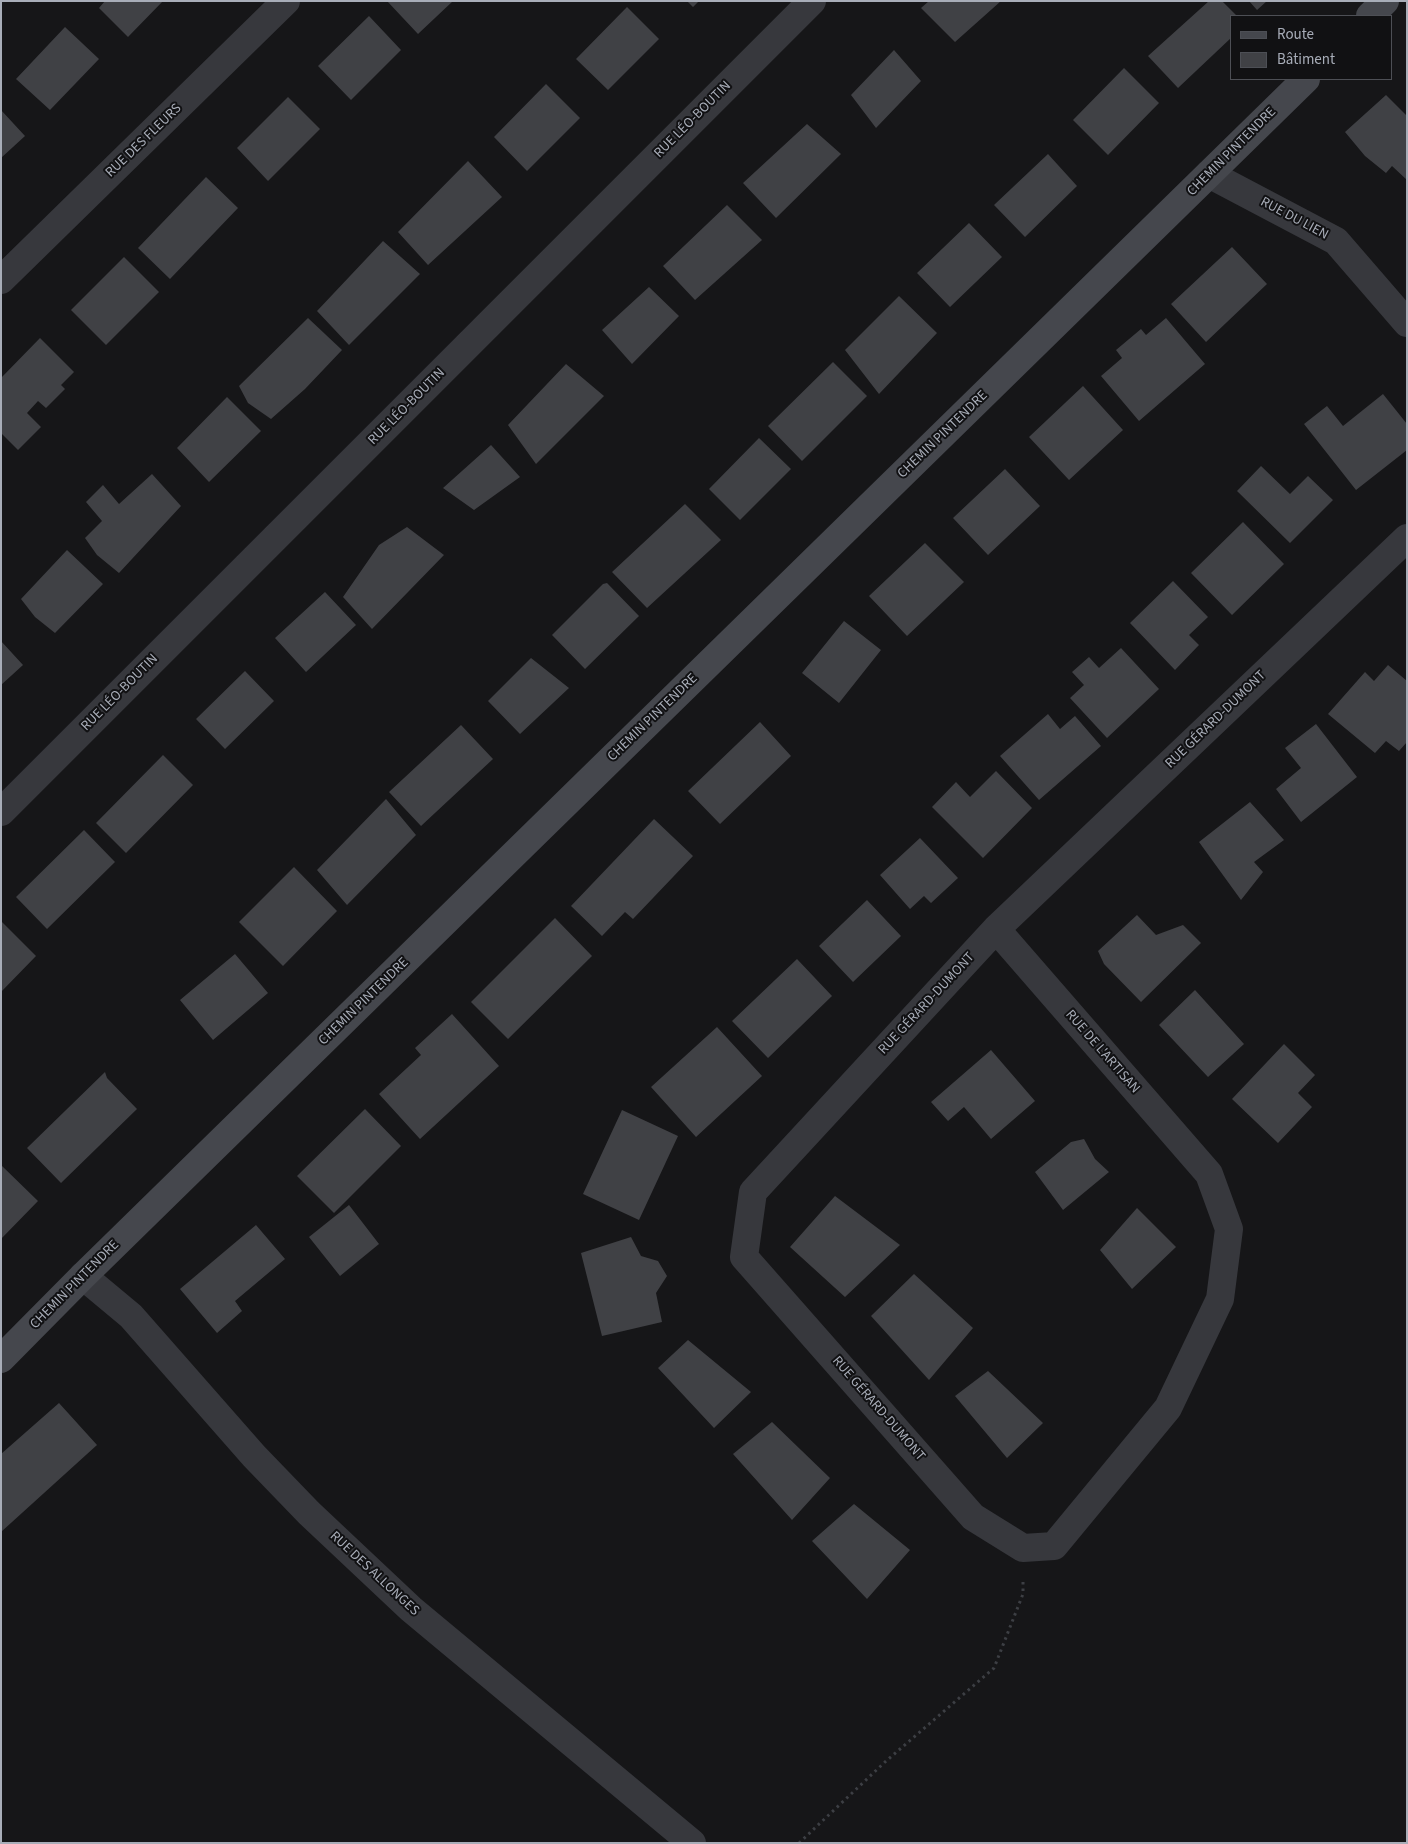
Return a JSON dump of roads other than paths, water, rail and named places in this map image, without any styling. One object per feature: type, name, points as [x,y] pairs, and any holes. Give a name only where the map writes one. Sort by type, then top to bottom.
[{"type":"street","name":"RUE DES FLEURS","points":[[1,280],[286,1]]},
{"type":"street","name":"RUE LÉO-BOUTIN","points":[[1,812],[812,1]]},
{"type":"street","points":[[1371,15],[1385,1]]},
{"type":"street","name":"CHEMIN PINTENDRE","points":[[1,1359],[83,1276],[1305,80]]},
{"type":"street","name":"RUE DU LIEN","points":[[1210,174],[1336,241],[1407,323]]},
{"type":"street","name":"RUE GÉRARD-DUMONT","points":[[1023,1548],[973,1517],[744,1257],[753,1192],[996,930],[1407,538]]},
{"type":"street","name":"RUE DE L'ARTISAN","points":[[996,930],[1209,1174],[1229,1229],[1220,1299],[1168,1408],[1054,1546],[1023,1548]]},
{"type":"street","name":"RUE DES ALLONGES","points":[[83,1276],[131,1316],[254,1456],[302,1506],[411,1609],[692,1843]]}]
